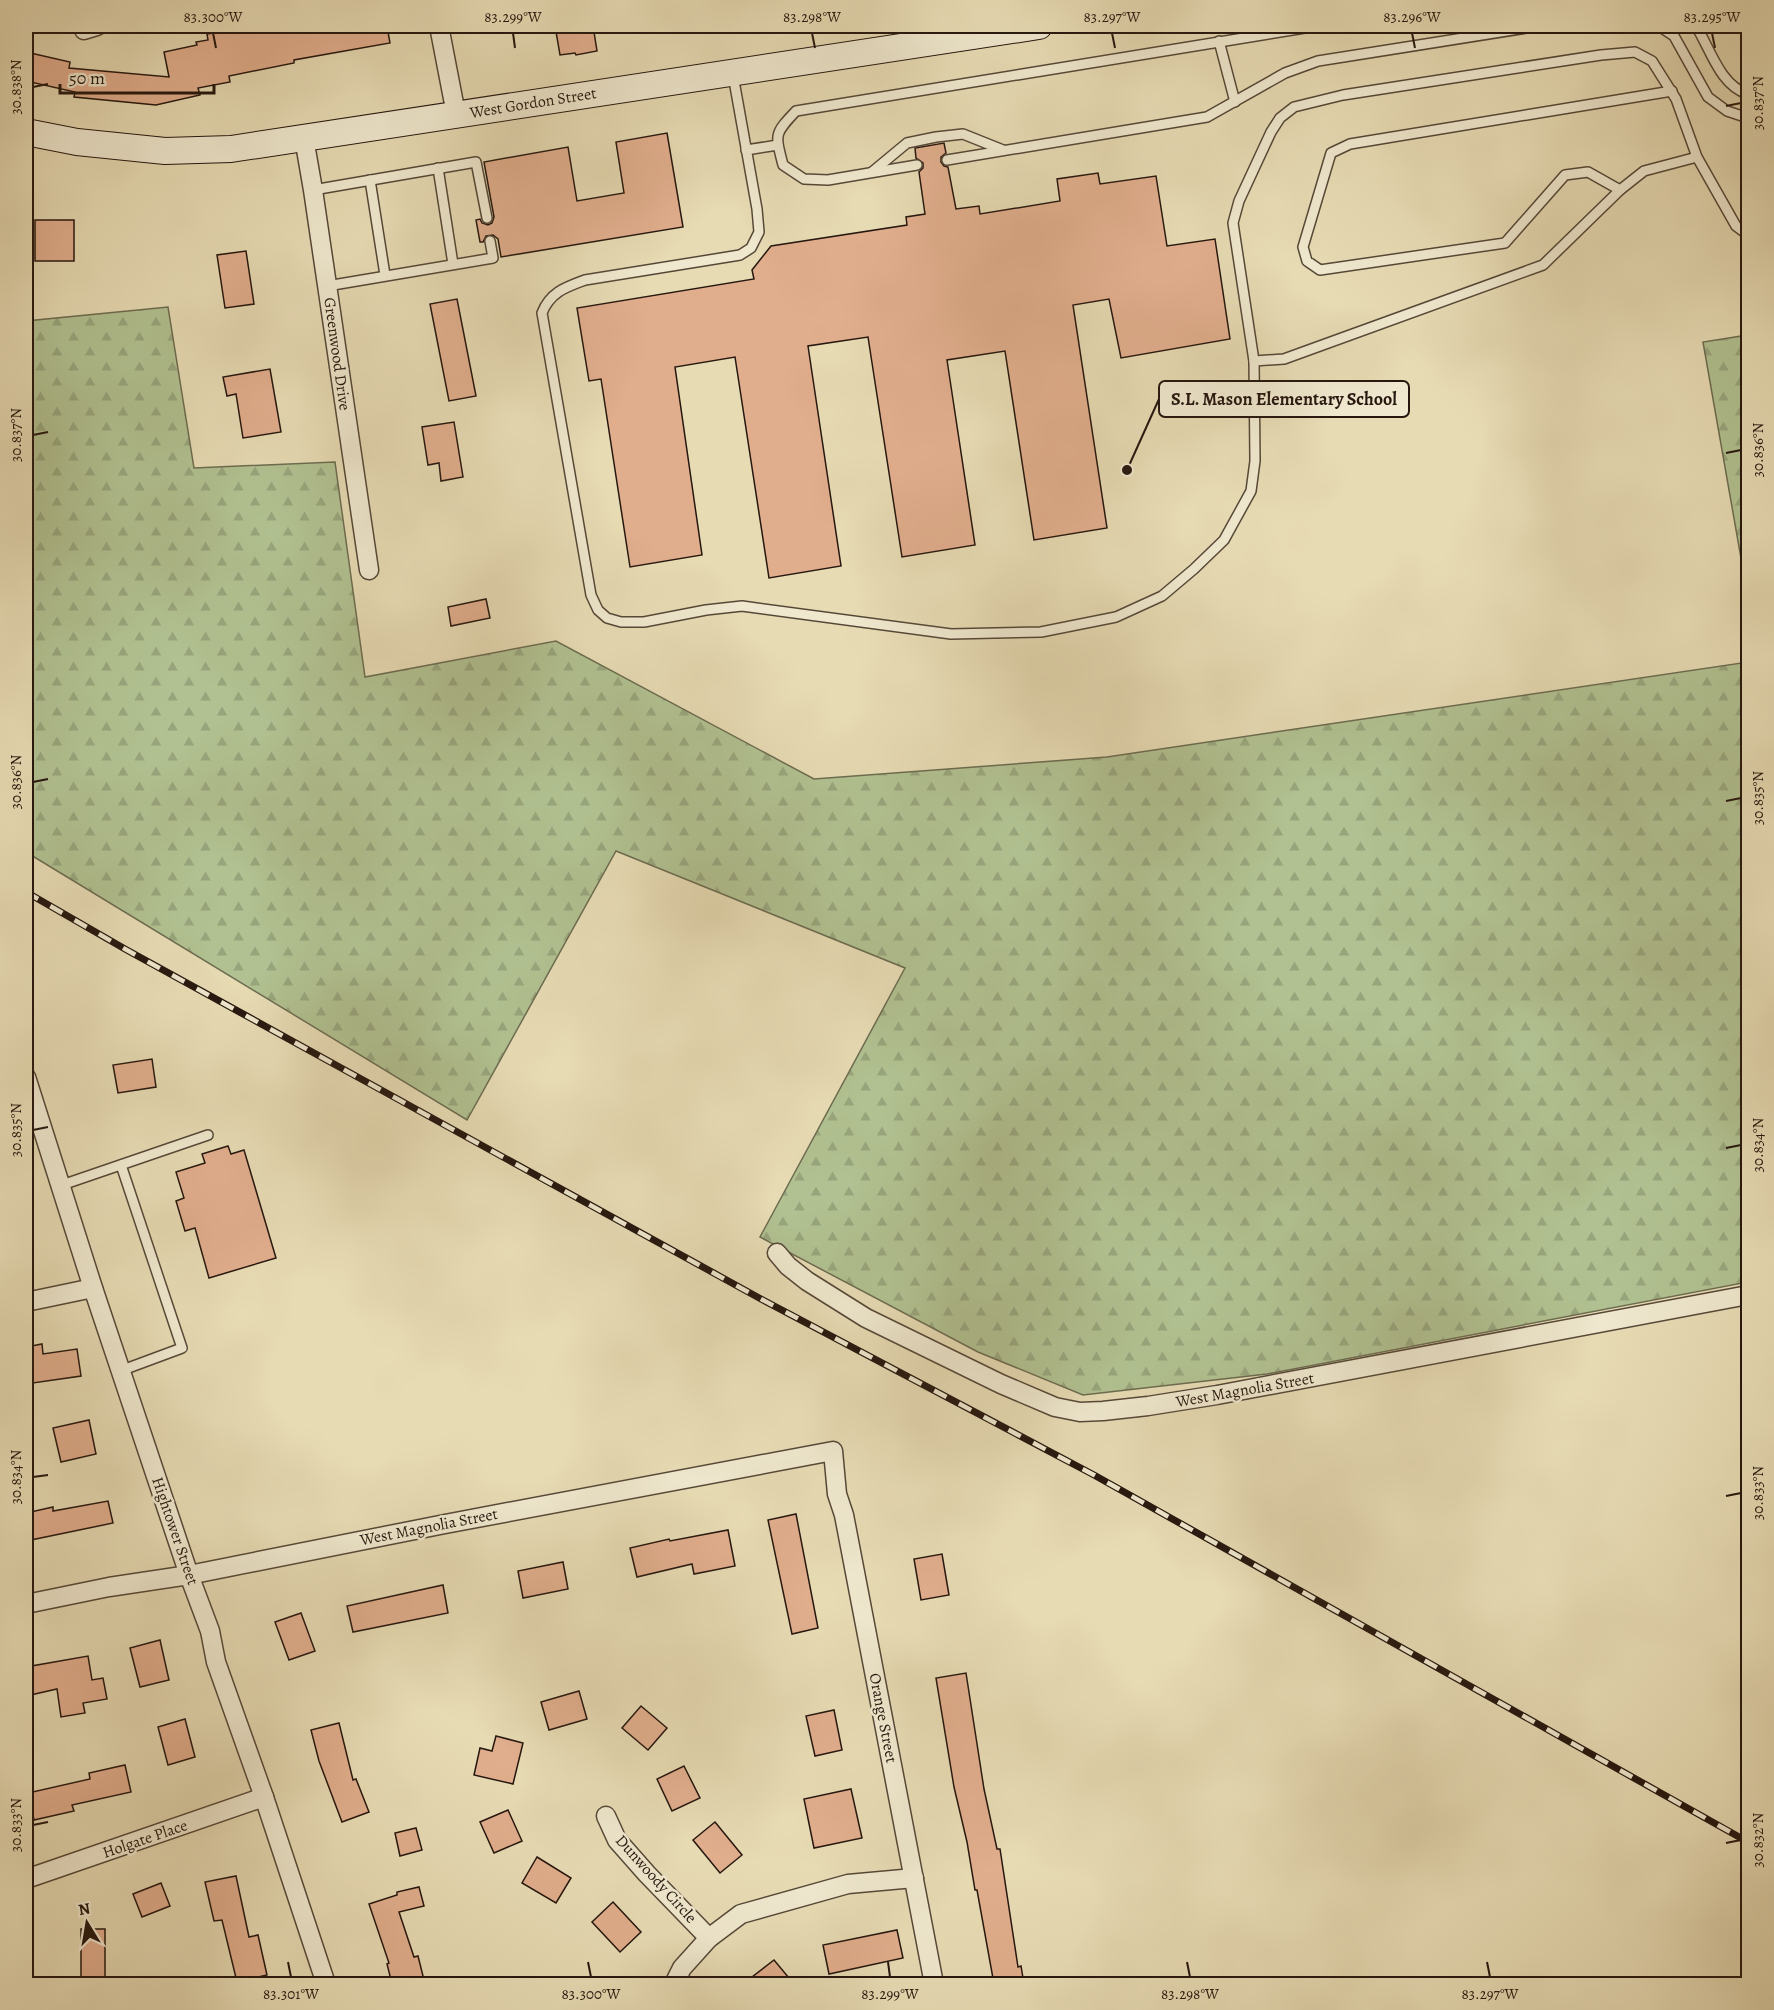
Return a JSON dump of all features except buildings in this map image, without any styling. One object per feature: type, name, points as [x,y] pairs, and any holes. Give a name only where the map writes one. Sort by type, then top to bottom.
[{"type":"street","points":[[440,26],[456,114]]},
{"type":"street","name":"West Gordon Street","points":[[26,132],[77,142],[165,151],[231,149],[950,36],[1028,26]]},
{"type":"street","name":"Greenwood Drive","points":[[304,138],[369,570]]},
{"type":"street","name":"Hightower Street","points":[[26,1077],[120,1371],[210,1630],[216,1662],[326,1984]]},
{"type":"street","name":"West Magnolia Street","points":[[777,1253],[788,1266],[807,1281],[866,1318],[1037,1400],[1080,1412],[1148,1406],[1217,1395],[1749,1295]]},
{"type":"street","points":[[26,1302],[93,1288]]},
{"type":"street","name":"West Magnolia Street","points":[[26,1604],[109,1587],[189,1575],[456,1521],[833,1451]]},
{"type":"street","name":"Orange Street","points":[[833,1451],[837,1494],[844,1515],[934,1984]]},
{"type":"street","name":"Holgate Place","points":[[26,1879],[264,1797]]},
{"type":"street","name":"Dunwoody Circle","points":[[606,1816],[617,1840],[710,1938]]},
{"type":"street","points":[[674,1984],[682,1968],[710,1938],[741,1914],[848,1884],[914,1878]]},
{"type":"lane","points":[[918,165],[828,180],[804,179],[783,165],[778,145],[779,129],[796,111],[1317,26]]},
{"type":"lane","points":[[947,160],[1207,117],[1285,73],[1318,61],[1539,26]]},
{"type":"lane","points":[[1659,26],[1674,36],[1708,97],[1727,111],[1749,118]]},
{"type":"lane","points":[[1695,26],[1722,75],[1740,92],[1749,94]]},
{"type":"lane","points":[[1219,41],[1235,102]]},
{"type":"lane","points":[[732,72],[757,209],[759,232],[751,248],[740,255],[585,280],[562,288],[546,302],[542,313],[591,595],[598,610],[606,618],[621,622],[644,622],[706,610],[742,606],[951,634],[1041,632],[1116,617],[1162,596],[1224,540],[1251,491],[1255,461],[1254,361],[1233,223],[1239,201],[1271,132],[1280,118],[1294,107],[1343,95],[1601,55],[1635,52],[1652,62],[1672,91],[1696,157],[1736,226],[1749,235]]},
{"type":"lane","points":[[1620,190],[1588,172],[1565,175],[1505,243],[1320,270],[1306,261],[1303,247],[1331,153],[1350,144],[1672,91]]},
{"type":"lane","points":[[870,173],[907,143],[936,137],[963,134],[1004,150]]},
{"type":"lane","points":[[746,150],[778,145]]},
{"type":"lane","points":[[1254,361],[1284,359],[1543,265],[1620,190],[1644,171],[1696,157]]},
{"type":"lane","points":[[313,190],[476,162],[487,218]]},
{"type":"lane","points":[[438,168],[453,264]]},
{"type":"lane","points":[[370,180],[385,275]]},
{"type":"lane","points":[[327,286],[493,258],[490,241]]},
{"type":"lane","points":[[59,1186],[208,1135]]},
{"type":"lane","points":[[120,1371],[182,1348],[121,1165]]},
{"type":"green space","points":[[168,307],[194,468],[335,462],[365,677],[556,641],[814,779],[1107,757],[1748,662],[1748,1282],[1267,1374],[1083,1395],[978,1352],[760,1237],[905,968],[616,851],[467,1120],[26,852],[26,321]]},
{"type":"green space","points":[[1748,335],[1748,598],[1703,342]]},
{"type":"railway","points":[[26,892],[125,949],[761,1299],[1094,1475],[1748,1842]]},
{"type":"place","name":"S.L. Mason Elementary School","points":[[1127,470]]}]
